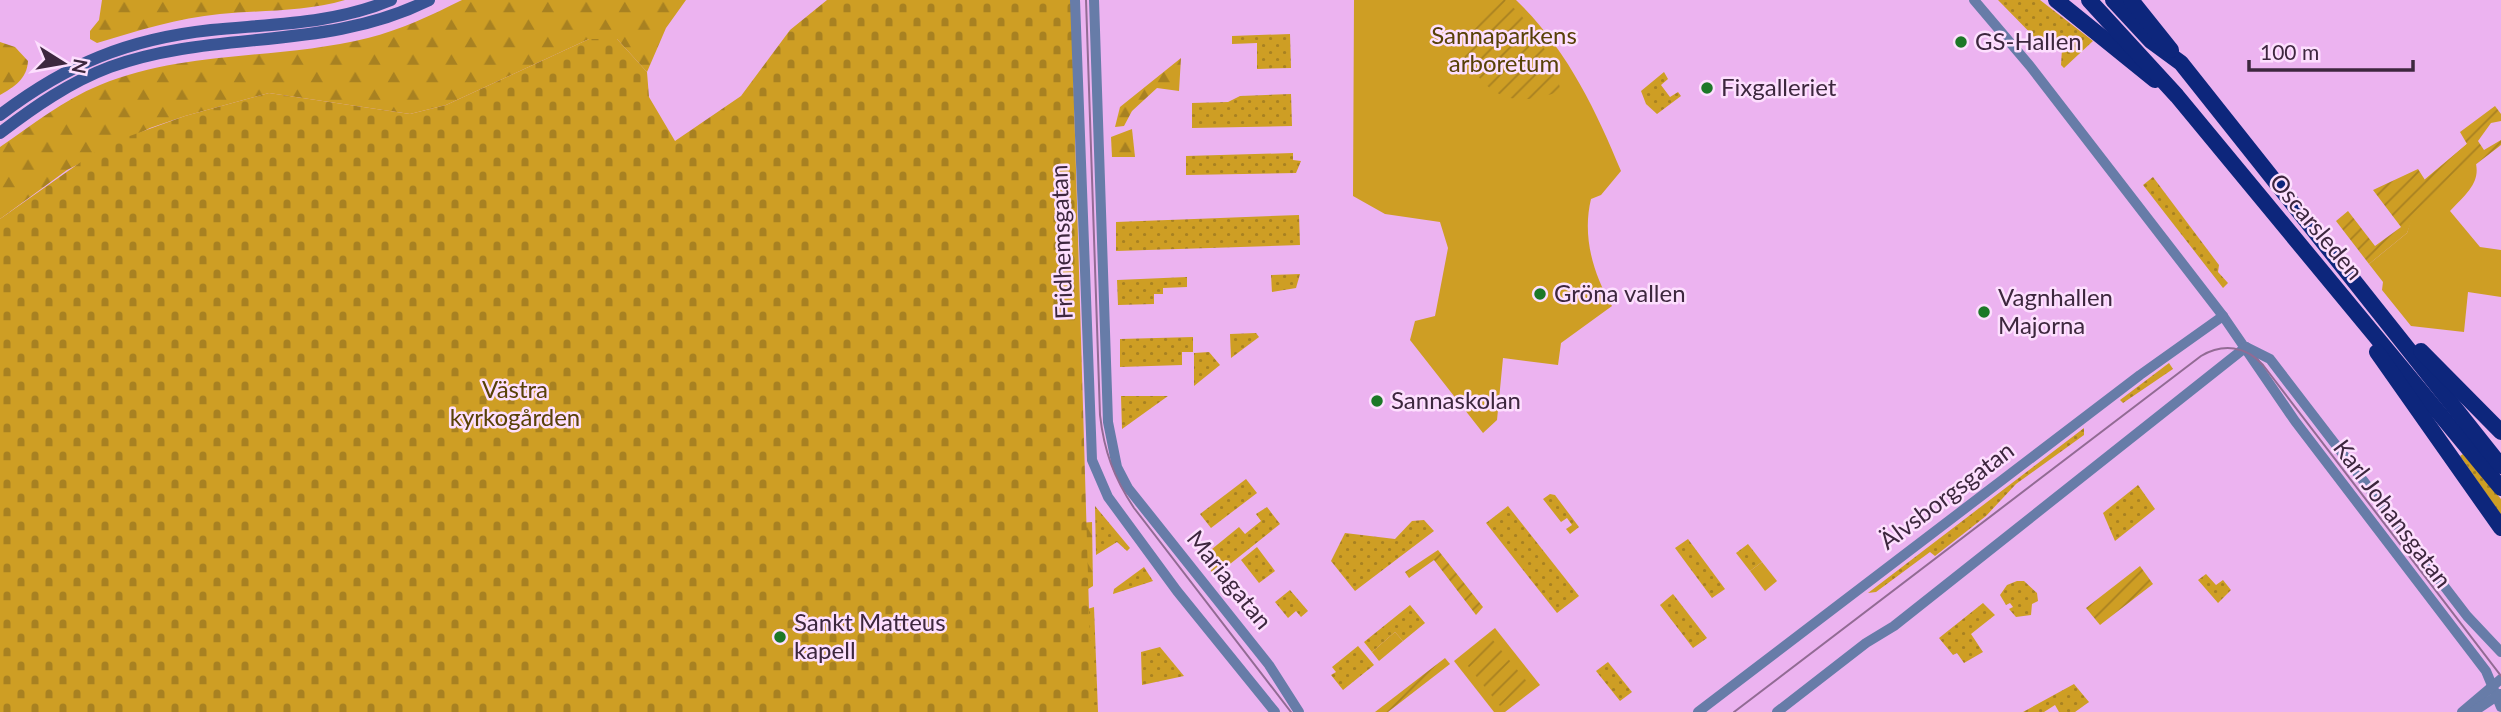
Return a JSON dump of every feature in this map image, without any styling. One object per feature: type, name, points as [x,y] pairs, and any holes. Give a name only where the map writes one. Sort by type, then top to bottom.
[{"type":"highway","points":[[2056,0],[2177,96]]},
{"type":"highway","name":"Oscarsleden","points":[[2089,0],[2177,96],[2501,488]]},
{"type":"highway","name":"Oscarsleden","points":[[2113,0],[2151,41],[2181,63],[2501,466]]},
{"type":"highway","points":[[2131,0],[2181,63]]},
{"type":"highway","points":[[2339,290],[2355,320],[2501,528]]},
{"type":"highway","points":[[2402,338],[2428,356],[2501,432]]},
{"type":"main road","points":[[0,115],[58,74],[132,44],[209,30],[326,19],[391,0]]},
{"type":"main road","points":[[0,133],[57,93],[111,67],[192,48],[333,33],[385,19],[429,0]]},
{"type":"street","name":"Fridhemsgatan","points":[[1075,0],[1090,437],[1092,460],[1099,481]]},
{"type":"street","name":"Fridhemsgatan","points":[[1094,0],[1108,422],[1110,443],[1122,477]]},
{"type":"street","name":"Karl Johansgatan","points":[[1974,0],[2030,66],[2223,316],[2295,421],[2486,671],[2498,693]]},
{"type":"street","name":"Älvsborgsgatan","points":[[1698,712],[2140,374],[2223,316]]},
{"type":"street","name":"Karl Johansgatan","points":[[2244,349],[2270,359],[2501,652]]},
{"type":"street","points":[[1777,712],[1866,643],[1894,626],[2244,349]]},
{"type":"street","name":"Mariagatan","points":[[1122,477],[1269,665],[1299,712]]},
{"type":"street","name":"Mariagatan","points":[[1099,481],[1177,592],[1275,712]]},
{"type":"street","points":[[2482,631],[2501,638]]},
{"type":"street","points":[[2462,712],[2498,693]]},
{"type":"street","points":[[2473,712],[2498,693]]},
{"type":"green space","points":[[102,0],[345,0],[299,9],[220,14],[189,19],[97,43],[90,39],[90,31],[99,20]]},
{"type":"green space","points":[[462,0],[686,0],[666,28],[647,72],[617,39],[589,39],[446,105],[410,114],[269,93],[150,128],[67,170],[0,219],[0,147],[48,113],[86,91],[132,74],[165,66],[301,50],[368,38],[416,22]]},
{"type":"green space","name":"Västra kyrkogården","points":[[827,0],[1071,0],[1092,712],[0,712],[0,219],[105,145],[185,116],[269,93],[410,114],[446,105],[589,39],[617,39],[647,72],[649,97],[675,141],[741,96],[790,30]]},
{"type":"green space","points":[[1354,0],[1516,0],[1550,38],[1578,80],[1621,171],[1601,195],[1591,199],[1588,227],[1595,268],[1612,306],[1561,343],[1558,365],[1503,358],[1497,420],[1483,433],[1410,340],[1415,321],[1435,316],[1448,248],[1440,222],[1385,214],[1353,196]]},
{"type":"green space","name":"Sannaparkens arboretum","points":[[1498,0],[1505,0],[1533,30],[1547,53],[1561,91],[1537,98],[1515,99],[1495,92],[1469,65],[1461,46]]},
{"type":"green space","points":[[1998,0],[2040,0],[2093,41],[2064,68],[2061,65],[2062,49],[2052,42],[2040,43]]},
{"type":"green space","points":[[1290,34],[1291,68],[1257,69],[1257,43],[1232,44],[1232,36]]},
{"type":"green space","points":[[0,42],[15,47],[28,61],[22,78],[0,95]]},
{"type":"green space","points":[[1181,58],[1179,91],[1157,88],[1132,111],[1124,126],[1115,127],[1120,107]]},
{"type":"green space","points":[[1664,72],[1668,79],[1661,85],[1670,97],[1678,92],[1681,96],[1657,114],[1646,104],[1641,91]]},
{"type":"green space","points":[[1291,94],[1292,126],[1192,128],[1192,103],[1228,102],[1240,96]]},
{"type":"green space","points":[[2495,106],[2501,114],[2501,121],[2491,123],[2478,141],[2484,150],[2501,140],[2501,145],[2431,199],[2412,220],[2407,233],[2369,264],[2336,221],[2348,211],[2375,246],[2401,227],[2373,190],[2418,169],[2425,180],[2467,144],[2460,132]]},
{"type":"green space","points":[[1132,129],[1135,157],[1112,157],[1111,137]]},
{"type":"green space","points":[[2468,143],[2477,173],[2471,187],[2450,211],[2480,247],[2501,250],[2501,297],[2468,292],[2464,332],[2411,326],[2382,290],[2383,282],[2369,264],[2407,233],[2424,180]]},
{"type":"green space","points":[[1293,153],[1293,160],[1301,161],[1296,173],[1186,175],[1186,156]]},
{"type":"green space","points":[[2153,177],[2219,265],[2218,272],[2228,283],[2223,288],[2143,185]]},
{"type":"green space","points":[[1299,215],[1300,245],[1116,251],[1116,222]]},
{"type":"green space","points":[[1300,274],[1296,288],[1272,292],[1271,275]]},
{"type":"green space","points":[[1187,277],[1187,287],[1163,288],[1163,294],[1154,294],[1154,304],[1118,305],[1117,280]]},
{"type":"green space","points":[[1256,333],[1259,337],[1231,358],[1230,334]]},
{"type":"green space","points":[[1193,337],[1193,352],[1182,352],[1182,365],[1120,367],[1120,339]]},
{"type":"green space","points":[[1209,352],[1220,365],[1194,386],[1194,353]]},
{"type":"green space","points":[[2169,363],[2173,369],[2123,403],[2120,400]]},
{"type":"green space","points":[[1121,396],[1168,396],[1122,429]]},
{"type":"green space","points":[[2084,428],[2084,435],[2016,484],[1986,516],[1935,556],[1930,552],[1876,592],[1868,593]]},
{"type":"green space","points":[[2463,454],[2501,499],[2501,515],[2460,456]]},
{"type":"green space","points":[[1246,479],[1257,493],[1211,528],[1200,514]]},
{"type":"green space","points":[[2138,485],[2155,509],[2115,541],[2103,513]]},
{"type":"green space","points":[[1550,494],[1555,495],[1579,527],[1570,534],[1566,529],[1572,525],[1567,518],[1561,522],[1543,499]]},
{"type":"green space","points":[[1095,506],[1130,548],[1127,551],[1117,542],[1096,555]]},
{"type":"green space","points":[[1508,506],[1579,596],[1557,613],[1486,523]]},
{"type":"green space","points":[[1267,507],[1280,524],[1215,576],[1201,558],[1239,527],[1245,534],[1261,521],[1256,514]]},
{"type":"green space","points":[[1424,520],[1434,531],[1355,591],[1331,561],[1345,533],[1395,539],[1412,521]]},
{"type":"green space","points":[[1092,522],[1093,586],[1083,592],[1080,523]]},
{"type":"green space","points":[[1688,539],[1725,589],[1712,598],[1675,548]]},
{"type":"green space","points":[[1748,544],[1762,562],[1750,571],[1736,553]]},
{"type":"green space","points":[[1257,547],[1275,571],[1259,583],[1241,560]]},
{"type":"green space","points":[[1438,550],[1483,607],[1476,615],[1434,560],[1409,578],[1405,572]]},
{"type":"green space","points":[[1762,562],[1777,581],[1765,591],[1750,571]]},
{"type":"green space","points":[[2140,566],[2153,584],[2100,625],[2086,608]]},
{"type":"green space","points":[[1144,567],[1153,581],[1113,594],[1114,589]]},
{"type":"green space","points":[[2206,574],[2216,585],[2223,580],[2231,590],[2218,603],[2198,580]]},
{"type":"green space","points":[[2024,581],[2037,593],[2038,601],[2032,604],[2031,615],[2016,617],[2009,609],[2013,607],[2010,603],[2006,605],[2000,595],[2007,585]]},
{"type":"green space","points":[[1290,590],[1308,611],[1301,617],[1296,611],[1288,618],[1275,602]]},
{"type":"green space","points":[[1673,594],[1707,638],[1693,648],[1660,605]]},
{"type":"green space","points":[[1983,603],[1995,615],[1971,634],[1983,652],[1964,663],[1957,653],[1953,655],[1939,638]]},
{"type":"green space","points":[[1410,605],[1425,623],[1403,641],[1395,632],[1372,652],[1364,642]]},
{"type":"green space","points":[[1094,607],[1098,712],[1077,712],[1081,611]]},
{"type":"green space","points":[[1495,628],[1540,685],[1505,712],[1494,712],[1454,661]]},
{"type":"green space","points":[[1395,632],[1403,641],[1379,661],[1372,652]]},
{"type":"green space","points":[[1492,639],[1528,683],[1500,706],[1464,661]]},
{"type":"green space","points":[[1358,646],[1374,665],[1343,690],[1331,675],[1336,672],[1332,667]]},
{"type":"green space","points":[[1160,647],[1184,676],[1142,685],[1141,652]]},
{"type":"green space","points":[[1445,658],[1450,664],[1388,712],[1375,712]]},
{"type":"green space","points":[[1608,662],[1632,692],[1620,701],[1596,671]]},
{"type":"green space","points":[[2074,684],[2089,702],[2075,712],[2059,712],[2055,705],[2044,712],[2023,712]]},
{"type":"tram line","points":[[1086,0],[1100,415],[1107,452],[1121,486],[1134,508],[1291,712]]},
{"type":"tram line","points":[[1734,712],[2201,356],[2226,348],[2242,350],[2263,365],[2501,676]]},
{"type":"place","name":"GS-Hallen","points":[[1961,42]]},
{"type":"place","name":"Fixgalleriet","points":[[1707,88]]},
{"type":"place","name":"Gröna vallen","points":[[1540,294]]},
{"type":"place","name":"Vagnhallen Majorna","points":[[1984,312]]},
{"type":"place","name":"Sannaskolan","points":[[1377,401]]},
{"type":"place","name":"Sankt Matteus kapell","points":[[780,637]]}]
